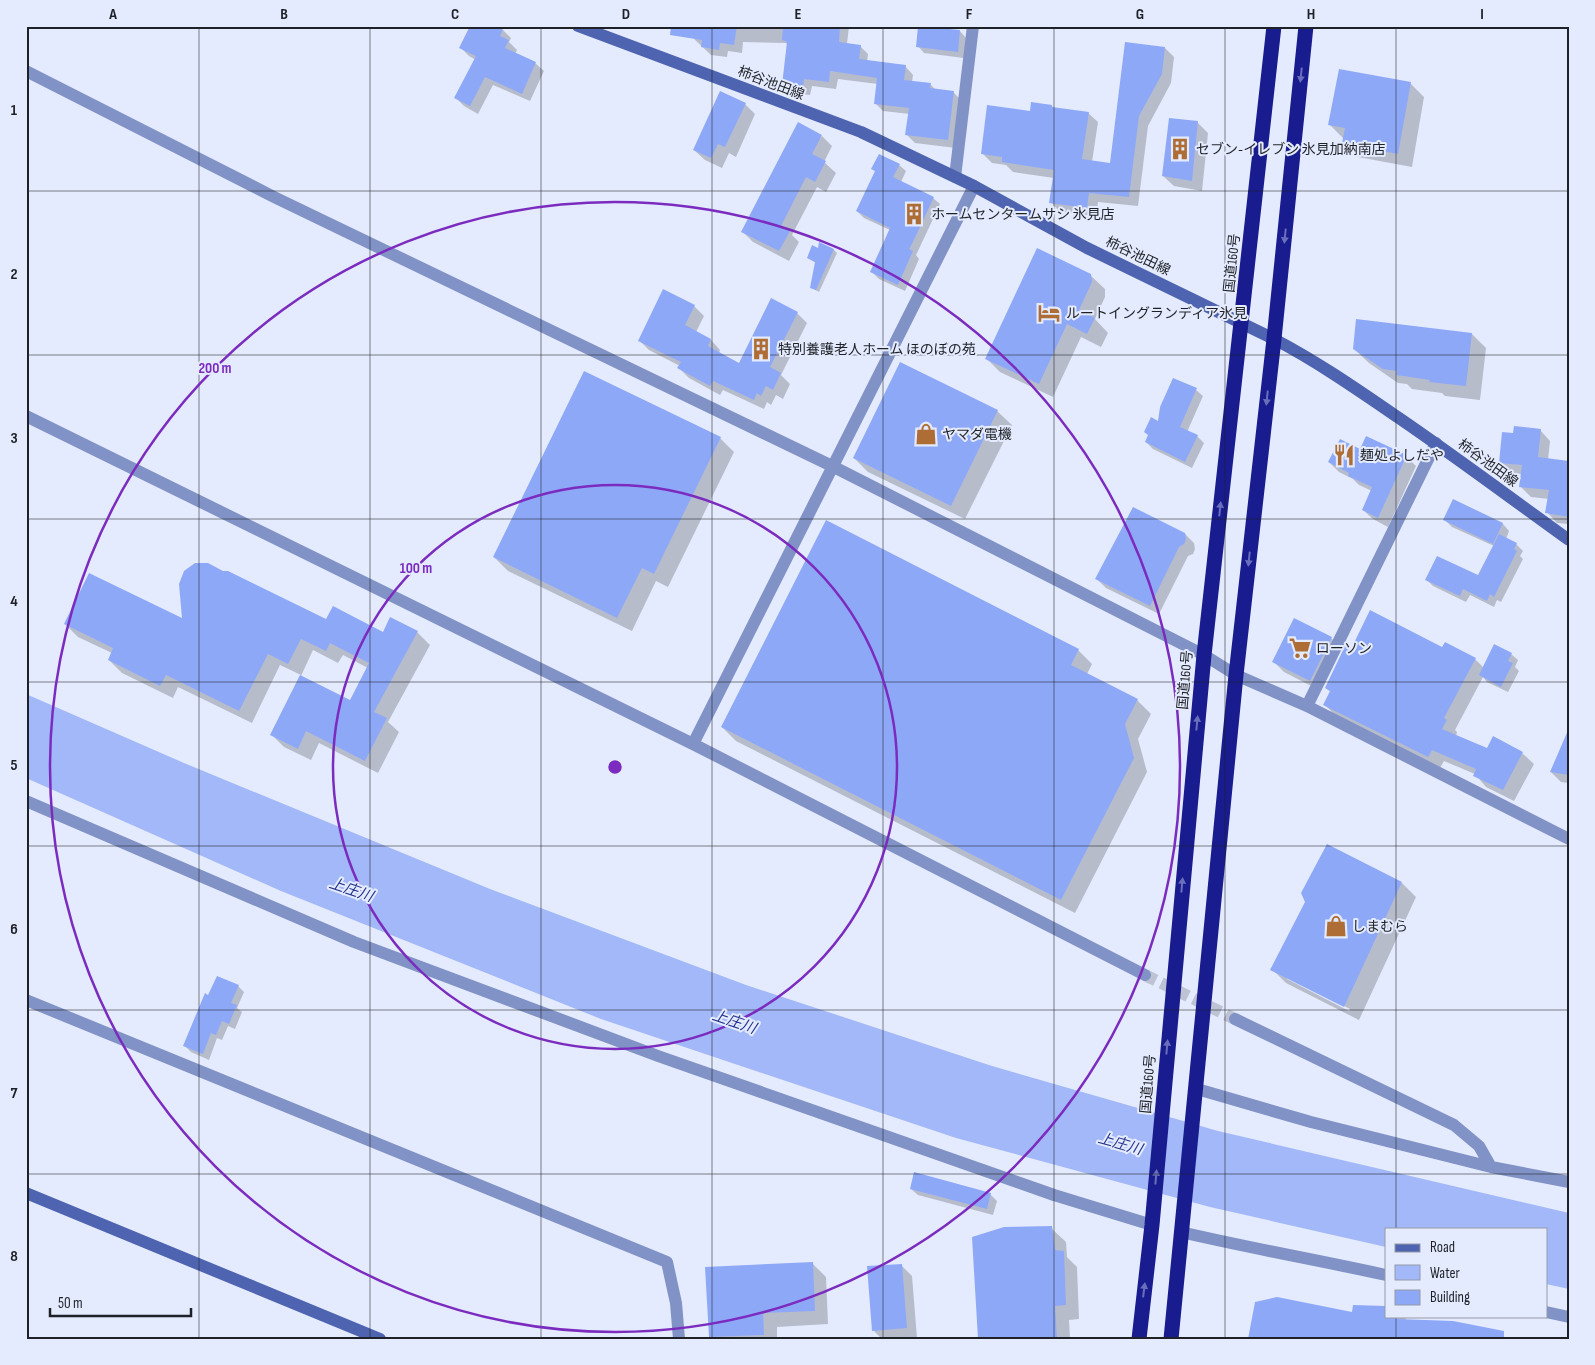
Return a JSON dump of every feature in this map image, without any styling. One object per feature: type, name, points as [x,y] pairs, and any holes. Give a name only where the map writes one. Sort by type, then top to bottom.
[{"type":"highway","name":"国道160号","points":[[1139,1339],[1152,1225],[1204,655],[1274,26]]},
{"type":"highway","points":[[1172,1339],[1236,675],[1274,339],[1306,26]]},
{"type":"main road","name":"柿谷池田線","points":[[578,26],[861,132],[974,186],[1087,248],[1304,354],[1436,443],[1569,540]]},
{"type":"main road","points":[[26,1193],[380,1339]]},
{"type":"street","points":[[955,177],[973,26]]},
{"type":"street","points":[[26,71],[274,197],[832,466],[1204,655],[1236,675],[1307,706],[1569,839]]},
{"type":"street","points":[[693,744],[974,186]]},
{"type":"street","points":[[26,416],[693,744],[1145,975]]},
{"type":"street","points":[[1307,706],[1436,443]]},
{"type":"street","points":[[26,801],[363,946],[658,1056],[1054,1195],[1152,1225]]},
{"type":"street","points":[[26,1000],[667,1262],[676,1304],[679,1339]]},
{"type":"street","points":[[1235,1019],[1454,1125],[1479,1146],[1491,1167]]},
{"type":"street","points":[[1197,1089],[1311,1122],[1491,1167],[1569,1182]]},
{"type":"street","points":[[1182,1229],[1257,1250],[1309,1258],[1385,1275]]},
{"type":"street","points":[[1548,1312],[1569,1317]]},
{"type":"water","name":"上庄川","points":[[26,694],[184,763],[490,889],[746,985],[992,1066],[1218,1131],[1569,1213],[1569,1289],[1548,1284],[1548,1228],[1385,1228],[1385,1247],[1210,1207],[956,1138],[601,1019],[281,891],[26,778]]},
{"type":"building","points":[[470,26],[504,26],[500,36],[509,40],[505,48],[536,62],[522,94],[485,77],[470,106],[454,98],[476,56],[459,48]]},
{"type":"building","points":[[671,26],[737,26],[734,45],[720,43],[719,50],[701,47],[702,40],[670,35]]},
{"type":"building","points":[[783,26],[840,26],[839,42],[861,45],[859,59],[906,65],[904,80],[931,83],[930,88],[954,91],[948,140],[905,135],[909,108],[874,104],[877,78],[830,71],[829,82],[804,79],[803,88],[782,85],[787,42],[782,40]]},
{"type":"building","points":[[918,26],[960,30],[958,52],[916,47]]},
{"type":"building","points":[[1125,42],[1165,47],[1162,74],[1139,116],[1129,197],[1089,193],[1087,208],[1049,203],[1054,170],[1002,162],[1002,157],[981,154],[987,105],[1030,111],[1031,102],[1089,112],[1082,159],[1110,163]]},
{"type":"building","points":[[1339,69],[1411,82],[1398,154],[1342,143],[1345,128],[1328,125]]},
{"type":"building","points":[[720,91],[746,103],[725,147],[718,144],[711,158],[693,150]]},
{"type":"building","name":"セブン-イレブン 氷見加納南店","points":[[1169,118],[1198,121],[1192,181],[1162,176]]},
{"type":"building","points":[[798,122],[822,135],[812,154],[826,161],[815,182],[806,177],[781,226],[790,231],[779,251],[741,232]]},
{"type":"building","points":[[879,154],[900,164],[893,177],[934,197],[909,249],[913,251],[898,285],[870,272],[890,228],[856,211],[875,171],[871,169]]},
{"type":"building","points":[[819,242],[834,249],[816,290],[810,288],[815,262],[807,258],[812,245],[818,248]]},
{"type":"building","points":[[1037,248],[1091,274],[1092,282],[1079,310],[1095,318],[1087,334],[1067,324],[1039,384],[985,359]]},
{"type":"building","points":[[663,289],[695,305],[685,325],[711,339],[708,346],[739,363],[771,298],[798,312],[770,367],[781,373],[773,390],[766,386],[761,396],[757,393],[754,400],[713,381],[710,386],[677,368],[681,362],[638,341]]},
{"type":"building","points":[[1356,319],[1472,333],[1466,386],[1429,382],[1430,380],[1396,375],[1397,371],[1383,369],[1353,349]]},
{"type":"building","name":"ヤマダ電機","points":[[900,362],[998,410],[951,506],[853,458]]},
{"type":"building","points":[[584,371],[721,437],[654,574],[642,568],[617,618],[493,557]]},
{"type":"building","points":[[1173,378],[1197,388],[1180,427],[1198,435],[1185,462],[1145,442],[1148,435],[1144,432],[1151,417],[1158,421],[1160,407]]},
{"type":"building","points":[[1514,426],[1541,429],[1538,457],[1569,461],[1569,517],[1545,513],[1549,490],[1519,487],[1522,465],[1499,463],[1502,432],[1513,433]]},
{"type":"building","points":[[1366,436],[1407,455],[1378,518],[1362,510],[1372,487],[1348,476],[1349,473],[1328,462],[1340,439],[1360,449]]},
{"type":"building","points":[[1453,499],[1503,523],[1493,544],[1443,520]]},
{"type":"building","points":[[1133,507],[1185,533],[1186,539],[1184,544],[1179,547],[1150,606],[1095,579]]},
{"type":"building","points":[[826,520],[1079,649],[1071,665],[1138,699],[1125,724],[1134,758],[1061,900],[721,727]]},
{"type":"building","points":[[1499,534],[1517,543],[1514,549],[1517,551],[1494,597],[1490,594],[1487,601],[1463,589],[1460,596],[1425,580],[1437,556],[1478,575]]},
{"type":"building","points":[[195,563],[208,563],[223,571],[228,571],[326,619],[333,606],[383,632],[390,617],[418,631],[374,712],[387,718],[365,761],[306,731],[298,749],[270,735],[300,675],[350,700],[369,663],[330,643],[326,651],[301,639],[288,664],[268,654],[239,711],[166,675],[160,686],[108,660],[113,648],[64,624],[89,573],[182,618],[179,584],[184,571]]},
{"type":"building","points":[[1370,610],[1442,647],[1445,642],[1476,658],[1444,718],[1447,720],[1442,729],[1487,748],[1493,736],[1523,752],[1503,790],[1473,776],[1476,769],[1432,750],[1428,757],[1323,705],[1330,691],[1325,688],[1346,644],[1352,647]]},
{"type":"building","name":"ローソン","points":[[1294,618],[1332,637],[1310,681],[1272,662]]},
{"type":"building","points":[[1494,644],[1512,653],[1508,661],[1513,663],[1501,687],[1479,675]]},
{"type":"building","points":[[1569,728],[1569,775],[1550,772]]},
{"type":"building","points":[[1327,844],[1402,882],[1344,1007],[1270,970],[1305,902],[1301,893]]},
{"type":"building","points":[[217,976],[239,985],[231,1003],[237,1005],[229,1024],[222,1021],[216,1035],[211,1033],[203,1054],[183,1046],[205,993],[208,995]]},
{"type":"building","points":[[914,1172],[991,1193],[987,1209],[910,1189]]},
{"type":"building","points":[[1052,1226],[1055,1250],[1064,1251],[1066,1305],[1055,1306],[1057,1339],[978,1339],[972,1237],[1004,1227]]},
{"type":"building","points":[[813,1262],[815,1311],[763,1313],[764,1335],[709,1337],[705,1267]]},
{"type":"building","points":[[902,1264],[907,1328],[872,1331],[867,1266]]},
{"type":"building","points":[[1277,1297],[1352,1312],[1353,1305],[1385,1306],[1385,1318],[1453,1321],[1504,1331],[1504,1339],[1248,1339],[1255,1302]]},
{"type":"tunnel","points":[[1145,975],[1235,1019]]},
{"type":"place","name":"セブン-イレブン 氷見加納南店","points":[[1180,149]]},
{"type":"place","name":"ホームセンタームサシ 氷見店","points":[[914,214]]},
{"type":"place","name":"ルートイングランディア氷見","points":[[1049,313]]},
{"type":"place","name":"特別養護老人ホーム ほのぼの苑","points":[[761,349]]},
{"type":"place","name":"ヤマダ電機","points":[[926,434]]},
{"type":"place","name":"麺処よしだや","points":[[1344,455]]},
{"type":"place","name":"ローソン","points":[[1300,648]]},
{"type":"place","name":"しまむら","points":[[1336,926]]}]
